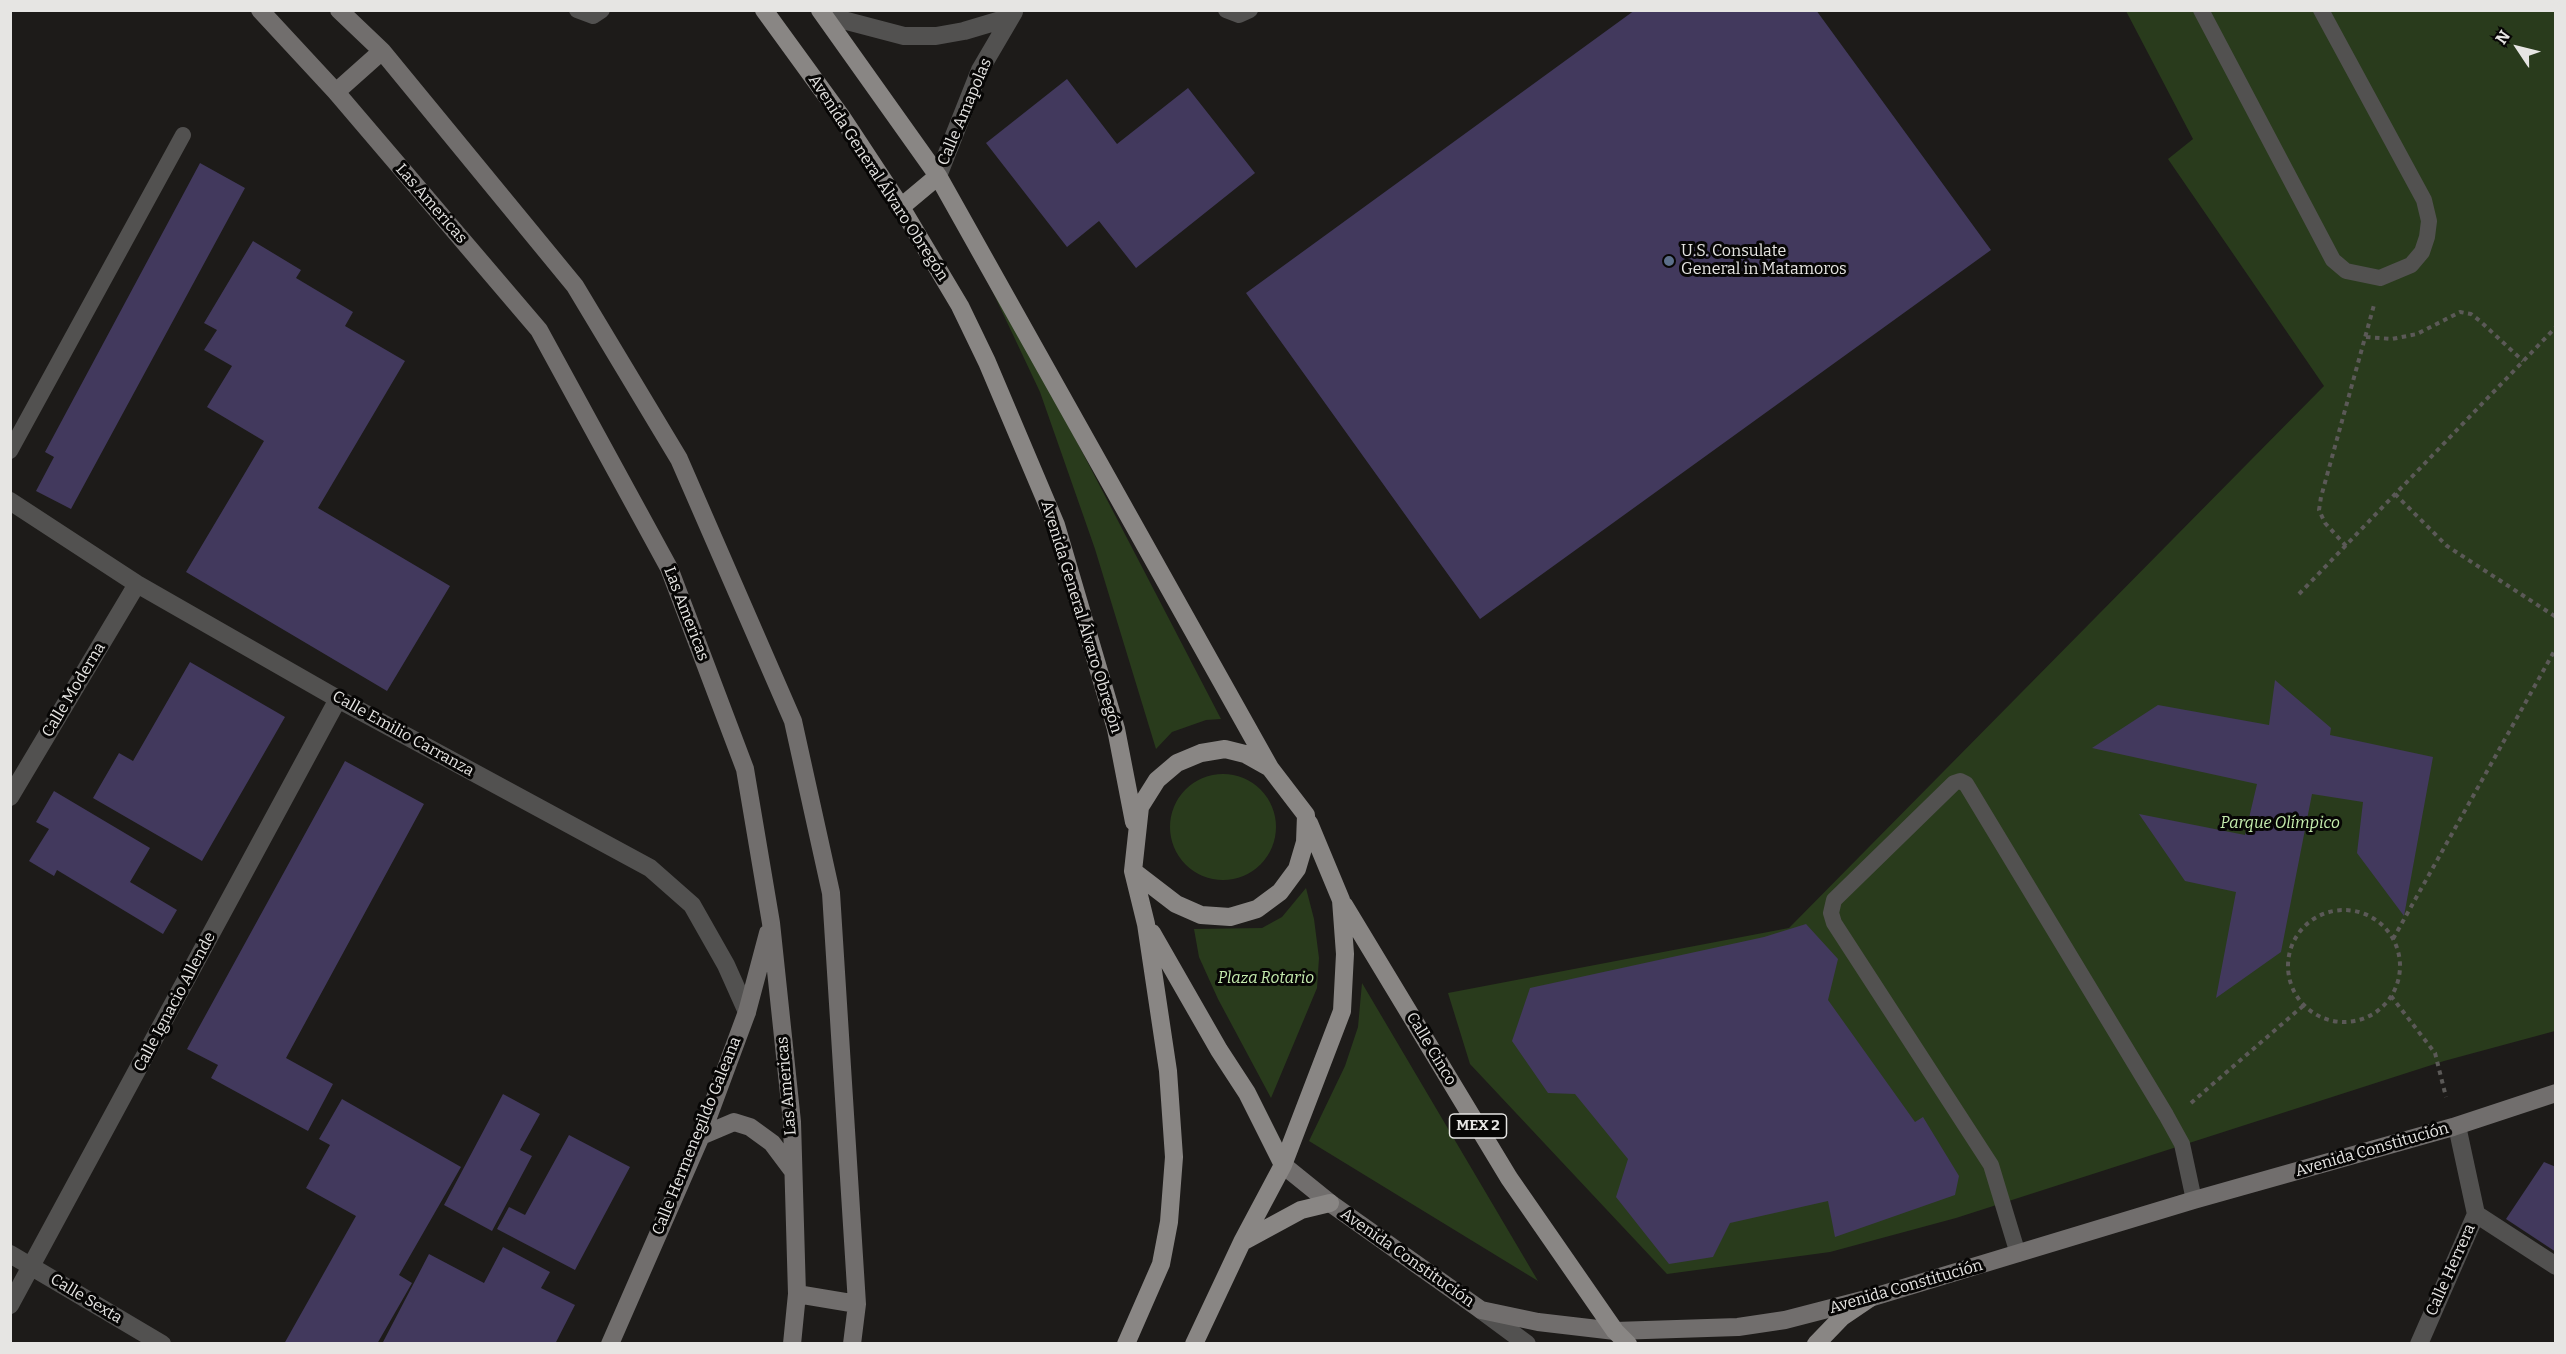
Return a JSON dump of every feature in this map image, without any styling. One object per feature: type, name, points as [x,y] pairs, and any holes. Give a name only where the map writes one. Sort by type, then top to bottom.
[{"type":"main road","name":"Las Americas","points":[[260,10],[336,92],[539,330],[669,568],[745,769],[771,923],[792,1122],[796,1294],[792,1344]]},
{"type":"main road","points":[[339,10],[381,51],[575,286],[680,459],[794,721],[831,893],[857,1305],[852,1344]]},
{"type":"main road","name":"Avenida General Álvaro Obregón","points":[[764,10],[842,116],[901,207],[960,306],[987,362],[1056,525],[1116,729],[1136,831]]},
{"type":"main road","points":[[822,13],[938,176],[1270,768],[1306,815],[1341,900],[1345,954],[1342,1011],[1283,1165],[1242,1242],[1194,1344]]},
{"type":"main road","points":[[336,92],[381,51]]},
{"type":"main road","points":[[901,207],[938,176]]},
{"type":"main road","points":[[1126,1344],[1161,1264],[1168,1222],[1174,1157],[1168,1071],[1146,924],[1133,870],[1140,807],[1157,780],[1178,763],[1201,753],[1225,749],[1245,754],[1270,768]]},
{"type":"main road","points":[[1133,870],[1176,904],[1201,915],[1230,916],[1257,909],[1280,892],[1297,869],[1305,842],[1306,815]]},
{"type":"main road","name":"Calle Cinco","points":[[1341,900],[1509,1178],[1621,1337]]},
{"type":"main road","name":"Calle Hermenegildo Galeana","points":[[610,1344],[701,1136],[747,1012],[771,923]]},
{"type":"main road","points":[[1146,924],[1218,1050],[1247,1093],[1283,1165]]},
{"type":"main road","name":"Avenida Constitución","points":[[1283,1165],[1329,1203],[1482,1311],[1621,1337],[1738,1327],[1785,1320],[1870,1298],[2194,1200],[2455,1126],[2556,1093]]},
{"type":"main road","points":[[701,1136],[734,1122],[750,1127],[772,1143],[793,1171]]},
{"type":"main road","points":[[1242,1242],[1301,1210],[1329,1203]]},
{"type":"main road","points":[[796,1294],[857,1305]]},
{"type":"main road","points":[[1816,1344],[1842,1317],[1870,1298]]},
{"type":"street","name":"Calle Amapolas","points":[[822,13],[904,36],[936,36],[964,31],[1013,14]]},
{"type":"street","name":"Calle Amapolas","points":[[938,176],[980,70],[1013,14]]},
{"type":"street","name":"Calle Emilio Carranza","points":[[10,501],[136,584],[338,699],[650,868],[692,906],[726,965],[747,1012]]},
{"type":"street","name":"Calle Moderna","points":[[10,797],[136,584]]},
{"type":"street","name":"Calle Ignacio Allende","points":[[10,1305],[338,699]]},
{"type":"street","name":"Calle Herrera","points":[[2419,1344],[2476,1214],[2455,1126]]},
{"type":"street","points":[[2476,1214],[2556,1266]]},
{"type":"street","name":"Calle Sexta","points":[[10,1254],[162,1344]]},
{"type":"street","points":[[1482,1311],[1527,1344]]},
{"type":"lane","points":[[577,10],[593,16],[602,10]]},
{"type":"lane","points":[[1226,10],[1239,15],[1250,10]]},
{"type":"lane","points":[[2201,10],[2333,260],[2346,271],[2380,278],[2411,265],[2422,252],[2429,221],[2424,200],[2321,10]]},
{"type":"lane","points":[[10,451],[183,135]]},
{"type":"lane","points":[[2018,1254],[1990,1165],[1834,923],[1831,913],[1834,900],[1946,789],[1960,781],[1965,784],[2166,1115],[2182,1144],[2194,1200]]},
{"type":"path","points":[[2346,546],[2330,532],[2319,510],[2380,278]]},
{"type":"path","points":[[2366,337],[2392,339],[2417,334],[2460,312],[2471,314],[2523,361]]},
{"type":"path","points":[[2299,594],[2556,327]]},
{"type":"path","points":[[2395,494],[2446,546],[2556,617]]},
{"type":"path","points":[[2392,939],[2556,648]]},
{"type":"path","points":[[2333,911],[2352,911],[2370,916],[2385,928],[2392,939],[2400,963],[2398,982],[2391,996],[2375,1013],[2358,1021],[2340,1022],[2323,1018],[2304,1005],[2296,996],[2290,979],[2288,961],[2298,937],[2316,918],[2333,911]]},
{"type":"path","points":[[2391,996],[2435,1053],[2455,1126]]},
{"type":"path","points":[[2188,1106],[2304,1005]]},
{"type":"green space","name":"Parque Olímpico","points":[[2126,11],[2555,11],[2555,1031],[2444,1061],[1956,1218],[1830,1252],[1667,1274],[1470,1064],[1448,993],[1789,928],[2324,386],[2168,159],[2193,139]]},
{"type":"green space","points":[[981,267],[1050,390],[1221,719],[1206,720],[1172,732],[1156,749],[1095,549],[1040,392]]},
{"type":"green space","points":[[1223,774],[1243,778],[1261,789],[1272,807],[1276,827],[1272,847],[1261,865],[1243,876],[1223,880],[1203,876],[1185,865],[1174,847],[1170,827],[1174,807],[1185,789],[1203,778]]},
{"type":"green space","name":"Plaza Rotario","points":[[1306,888],[1314,919],[1319,958],[1317,988],[1271,1098],[1218,999],[1199,957],[1194,929],[1262,928],[1282,917]]},
{"type":"green space","points":[[1362,983],[1538,1281],[1309,1141],[1345,1066],[1358,1027]]},
{"type":"building","points":[[1635,10],[1816,10],[1991,250],[1480,619],[1246,293]]},
{"type":"building","points":[[1067,79],[1117,144],[1188,88],[1255,173],[1136,268],[1099,221],[1067,247],[986,143]]},
{"type":"building","points":[[200,163],[245,188],[71,509],[36,491],[54,457],[45,452]]},
{"type":"building","points":[[253,241],[301,270],[296,278],[353,312],[345,326],[405,361],[318,508],[450,586],[387,691],[186,572],[264,441],[207,407],[232,366],[204,350],[217,330],[204,323]]},
{"type":"building","points":[[190,662],[285,717],[202,861],[93,798],[119,753],[133,761]]},
{"type":"building","points":[[2275,680],[2331,728],[2330,735],[2433,757],[2404,916],[2357,853],[2363,802],[2312,794],[2281,952],[2216,998],[2236,892],[2185,881],[2139,814],[2245,835],[2257,784],[2092,748],[2158,705],[2269,725]]},
{"type":"building","points":[[345,761],[424,804],[286,1058],[333,1084],[308,1131],[211,1078],[218,1065],[187,1049]]},
{"type":"building","points":[[54,791],[150,848],[130,882],[177,910],[163,934],[57,870],[54,876],[29,861],[49,829],[36,822]]},
{"type":"building","points":[[1806,924],[1838,959],[1828,1000],[1915,1122],[1923,1117],[1959,1176],[1955,1195],[1835,1237],[1828,1201],[1730,1223],[1713,1257],[1669,1264],[1616,1197],[1628,1159],[1575,1094],[1548,1093],[1512,1041],[1530,988],[1764,937]]},
{"type":"building","points":[[503,1094],[540,1114],[520,1150],[532,1156],[492,1231],[444,1205]]},
{"type":"building","points":[[342,1099],[461,1167],[399,1275],[412,1283],[377,1344],[284,1344],[356,1216],[306,1188],[330,1145],[319,1139]]},
{"type":"building","points":[[569,1135],[630,1167],[575,1270],[497,1229],[509,1207],[525,1215]]},
{"type":"building","points":[[2544,1162],[2556,1167],[2556,1252],[2506,1219]]},
{"type":"building","points":[[503,1247],[550,1272],[541,1288],[575,1305],[555,1344],[382,1344],[429,1254],[484,1283]]},
{"type":"place","name":"U.S. Consulate General in Matamoros","points":[[1669,261]]}]
